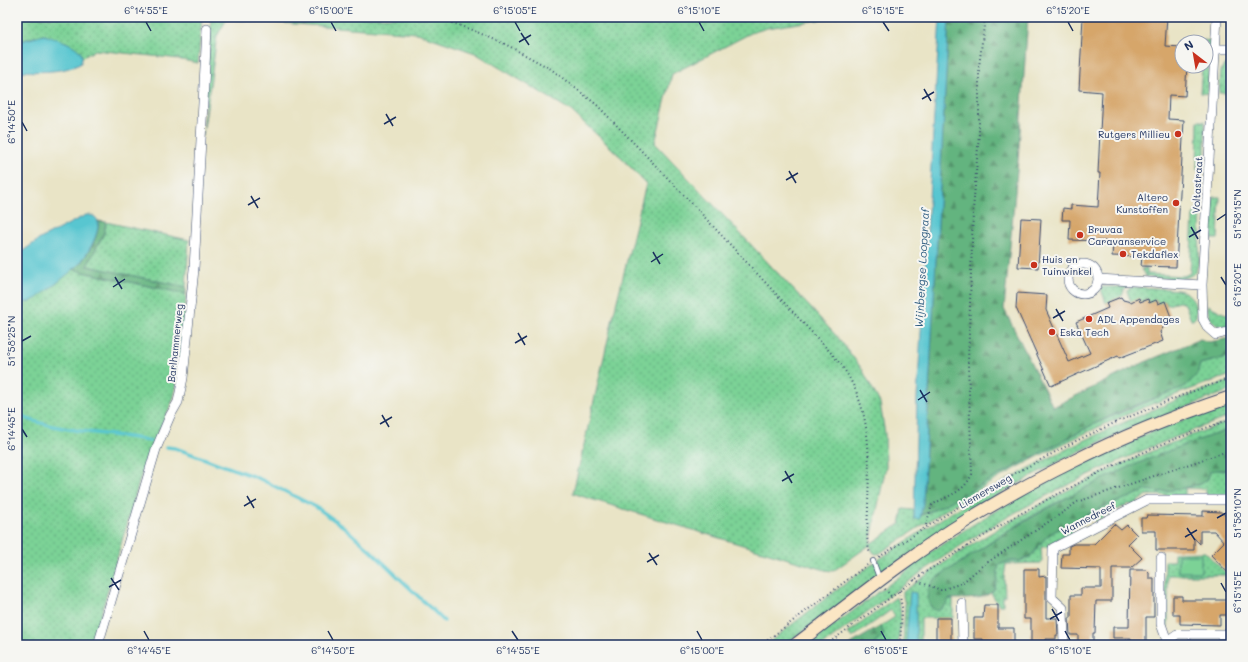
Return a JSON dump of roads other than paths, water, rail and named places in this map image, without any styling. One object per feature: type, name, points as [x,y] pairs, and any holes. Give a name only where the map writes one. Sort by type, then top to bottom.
[{"type":"main road","name":"Liemersweg","points":[[795,645],[904,563],[968,520],[1071,462],[1131,434],[1231,397]]},
{"type":"street","name":"Voltastraat","points":[[1217,17],[1202,285],[1203,319],[1208,328],[1216,335],[1231,331]]},
{"type":"street","name":"Barlhammerweg","points":[[98,645],[156,449],[178,402],[183,378],[194,269],[207,30]]},
{"type":"street","points":[[1215,49],[1231,49]]},
{"type":"street","points":[[1098,279],[1202,285]]},
{"type":"street","name":"Wannedreef","points":[[1064,645],[1063,608],[1052,598],[1053,548],[1147,500],[1227,500],[1231,504]]},
{"type":"street","points":[[1161,558],[1161,624],[1166,643],[1177,634],[1231,634]]},
{"type":"street","points":[[962,603],[963,645]]},
{"type":"lane","points":[[872,561],[880,581]]},
{"type":"water","points":[[940,17],[949,17],[923,503],[920,519],[914,519],[917,398]]},
{"type":"water","points":[[44,35],[61,40],[78,49],[82,58],[80,64],[65,69],[41,72],[17,71],[17,42]]},
{"type":"water","points":[[86,215],[94,216],[98,221],[98,228],[91,247],[86,255],[67,275],[37,298],[30,302],[17,303],[17,255],[40,239]]},
{"type":"water","points":[[910,592],[916,593],[916,645],[906,645]]},
{"type":"waterway","points":[[17,415],[47,425],[150,441]]},
{"type":"waterway","points":[[166,447],[175,448],[258,478],[316,507],[344,527],[370,550],[444,621]]},
{"type":"place","name":"Rutgers Millieu","points":[[1178,134]]},
{"type":"place","name":"Altero Kunstoffen","points":[[1176,203]]},
{"type":"place","name":"Bruvaa Caravanservice","points":[[1080,235]]},
{"type":"place","name":"Tekdaflex","points":[[1123,254]]},
{"type":"place","name":"Huis en Tuinwinkel","points":[[1034,265]]},
{"type":"place","name":"ADL Appendages","points":[[1089,319]]},
{"type":"place","name":"Eska Tech","points":[[1052,332]]},
{"type":"water label","name":"Wijnbergse Loopgraaf","points":[[922,268]]}]
